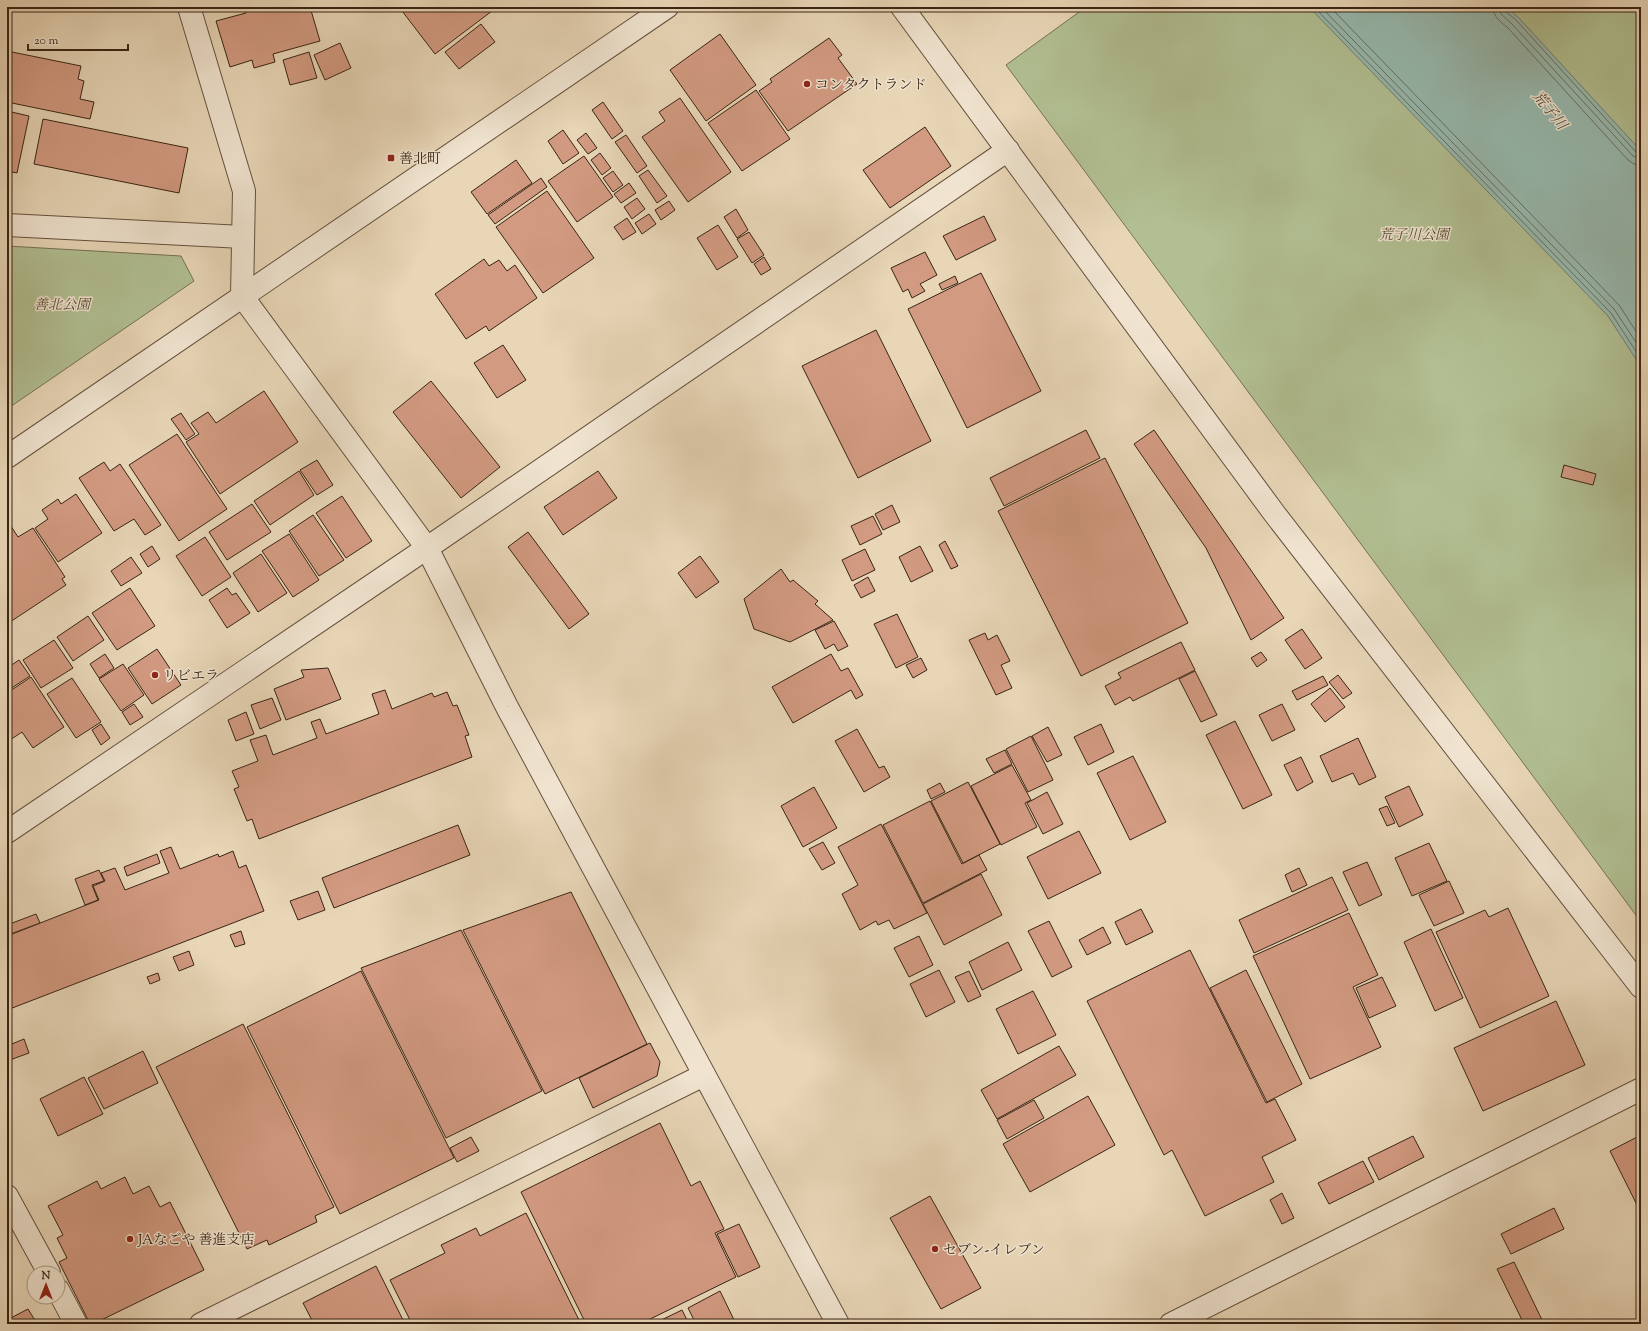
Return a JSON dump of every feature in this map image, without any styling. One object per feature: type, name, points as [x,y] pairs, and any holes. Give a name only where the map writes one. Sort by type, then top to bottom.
[{"type":"street","points":[[189,7],[244,191],[242,296],[427,548],[506,707],[838,1324]]},
{"type":"street","points":[[7,456],[667,7]]},
{"type":"street","points":[[902,7],[1274,513],[1641,987]]},
{"type":"street","points":[[7,832],[427,548],[1008,150]]},
{"type":"street","points":[[7,225],[243,237]]},
{"type":"street","points":[[202,1324],[704,1075]]},
{"type":"street","points":[[1171,1324],[1641,1089]]},
{"type":"street","points":[[7,1196],[45,1265]]},
{"type":"street","points":[[66,1305],[76,1324]]},
{"type":"green space","name":"荒子川公園","points":[[1086,7],[1641,7],[1641,922],[1006,65]]},
{"type":"green space","name":"善北公園","points":[[7,246],[181,256],[194,281],[7,409]]},
{"type":"water","name":"荒子川","points":[[1309,7],[1506,7],[1518,17],[1641,151],[1641,367],[1608,316]]},
{"type":"building","points":[[244,7],[310,7],[320,41],[273,54],[275,62],[254,68],[252,60],[230,67],[216,21],[246,13]]},
{"type":"building","points":[[399,7],[489,7],[492,11],[435,54]]},
{"type":"building","points":[[481,24],[495,42],[459,69],[445,52]]},
{"type":"building","points":[[720,34],[756,85],[706,121],[670,70]]},
{"type":"building","points":[[829,38],[842,55],[838,58],[857,84],[788,131],[759,91],[772,82],[770,79]]},
{"type":"building","points":[[340,43],[351,68],[325,80],[314,55]]},
{"type":"building","points":[[7,51],[81,66],[78,79],[84,81],[80,99],[94,102],[90,119],[7,102]]},
{"type":"building","points":[[309,52],[317,78],[290,85],[283,60]]},
{"type":"building","points":[[756,90],[790,139],[742,171],[708,123]]},
{"type":"building","points":[[680,98],[731,172],[688,202],[642,137],[665,121],[659,112]]},
{"type":"building","points":[[603,102],[623,131],[612,139],[592,110]]},
{"type":"building","points":[[7,111],[29,116],[17,173],[7,171]]},
{"type":"building","points":[[43,119],[188,148],[179,193],[34,164]]},
{"type":"building","points":[[925,127],[951,166],[890,208],[863,170]]},
{"type":"building","points":[[563,130],[579,153],[563,164],[548,141]]},
{"type":"building","points":[[586,133],[597,148],[588,154],[577,140]]},
{"type":"building","points":[[626,135],[647,166],[637,173],[615,142]]},
{"type":"building","points":[[600,153],[611,168],[602,175],[591,160]]},
{"type":"building","points":[[584,156],[613,197],[577,222],[548,181]]},
{"type":"building","points":[[516,160],[532,183],[487,214],[471,192]]},
{"type":"building","points":[[648,170],[667,196],[657,203],[639,176]]},
{"type":"building","points":[[613,171],[623,185],[613,192],[603,178]]},
{"type":"building","points":[[541,178],[547,187],[495,224],[488,215]]},
{"type":"building","points":[[629,183],[636,193],[621,203],[614,194]]},
{"type":"building","points":[[547,191],[594,258],[543,293],[496,227]]},
{"type":"building","points":[[637,198],[645,209],[632,219],[624,207]]},
{"type":"building","points":[[669,201],[675,210],[661,220],[655,210]]},
{"type":"building","points":[[736,209],[748,230],[737,238],[724,217]]},
{"type":"building","points":[[649,214],[656,224],[642,234],[635,223]]},
{"type":"building","points":[[984,216],[996,240],[956,260],[943,236]]},
{"type":"building","points":[[627,218],[636,232],[623,240],[614,227]]},
{"type":"building","points":[[718,225],[738,257],[717,270],[697,238]]},
{"type":"building","points":[[749,232],[764,255],[752,263],[737,239]]},
{"type":"building","points":[[925,252],[937,275],[920,284],[925,291],[912,298],[908,289],[903,292],[891,268]]},
{"type":"building","points":[[764,257],[771,269],[761,275],[754,264]]},
{"type":"building","points":[[484,259],[489,266],[499,260],[507,271],[515,265],[537,298],[489,331],[486,326],[466,339],[435,294]]},
{"type":"building","points":[[981,273],[1041,391],[967,428],[908,309]]},
{"type":"building","points":[[955,276],[958,283],[942,290],[939,284]]},
{"type":"building","points":[[876,330],[931,441],[858,478],[802,366]]},
{"type":"building","points":[[503,345],[526,380],[497,398],[474,363]]},
{"type":"building","points":[[431,381],[500,467],[461,498],[393,412]]},
{"type":"building","points":[[264,391],[298,442],[220,494],[186,442],[199,434],[191,423],[208,412],[216,423]]},
{"type":"building","points":[[181,413],[195,434],[186,440],[171,419]]},
{"type":"building","points":[[1086,430],[1100,458],[1004,506],[990,478]]},
{"type":"building","points":[[1154,430],[1284,618],[1251,640],[1206,548],[1134,444]]},
{"type":"building","points":[[177,434],[227,509],[179,541],[129,465]]},
{"type":"building","points":[[1105,458],[1188,623],[1081,676],[998,511]]},
{"type":"building","points":[[317,460],[333,485],[317,495],[300,470]]},
{"type":"building","points":[[104,462],[110,471],[120,464],[161,525],[145,535],[134,519],[114,531],[79,478]]},
{"type":"building","points":[[1564,465],[1596,474],[1593,485],[1561,477]]},
{"type":"building","points":[[299,471],[314,495],[270,525],[254,501]]},
{"type":"building","points":[[598,471],[617,498],[563,535],[544,507]]},
{"type":"building","points":[[76,494],[102,533],[58,562],[35,528],[48,519],[42,510],[58,499],[61,504]]},
{"type":"building","points":[[342,496],[372,541],[346,558],[316,513]]},
{"type":"building","points":[[252,504],[271,532],[227,560],[209,532]]},
{"type":"building","points":[[892,505],[900,522],[883,530],[875,514]]},
{"type":"building","points":[[313,515],[344,560],[319,576],[289,531]]},
{"type":"building","points":[[873,516],[882,534],[860,545],[851,526]]},
{"type":"building","points":[[7,520],[18,537],[33,528],[65,577],[62,579],[66,585],[7,624]]},
{"type":"building","points":[[528,532],[589,614],[569,629],[508,547]]},
{"type":"building","points":[[289,534],[319,580],[293,597],[262,551]]},
{"type":"building","points":[[205,537],[231,577],[202,596],[176,556]]},
{"type":"building","points":[[945,541],[958,566],[951,569],[939,545]]},
{"type":"building","points":[[152,546],[160,559],[148,567],[140,554]]},
{"type":"building","points":[[920,546],[933,571],[911,582],[899,557]]},
{"type":"building","points":[[865,549],[875,570],[852,581],[842,560]]},
{"type":"building","points":[[261,554],[287,593],[258,612],[233,573]]},
{"type":"building","points":[[700,556],[719,582],[696,598],[678,573]]},
{"type":"building","points":[[131,557],[142,573],[121,586],[111,571]]},
{"type":"building","points":[[781,569],[790,582],[793,580],[818,601],[815,604],[833,620],[790,642],[754,629],[744,599]]},
{"type":"building","points":[[868,577],[875,591],[861,598],[854,585]]},
{"type":"building","points":[[130,588],[155,626],[117,650],[92,613]]},
{"type":"building","points":[[227,588],[232,595],[236,593],[250,613],[227,628],[209,600]]},
{"type":"building","points":[[897,614],[918,657],[896,668],[874,624]]},
{"type":"building","points":[[88,616],[104,640],[73,661],[57,637]]},
{"type":"building","points":[[834,621],[848,646],[838,651],[834,644],[825,649],[815,630]]},
{"type":"building","points":[[1302,629],[1322,658],[1305,669],[1285,640]]},
{"type":"building","points":[[985,633],[988,640],[997,635],[1010,661],[1001,665],[1012,688],[996,695],[969,640]]},
{"type":"building","points":[[54,640],[73,668],[41,688],[23,660]]},
{"type":"building","points":[[1181,642],[1195,670],[1133,701],[1130,697],[1115,705],[1105,686],[1121,678],[1118,673]]},
{"type":"building","points":[[157,649],[181,685],[152,704],[128,668]]},
{"type":"building","points":[[1261,652],[1267,660],[1257,667],[1251,658]]},
{"type":"building","points":[[105,654],[114,668],[99,678],[90,664]]},
{"type":"building","points":[[831,654],[841,671],[848,668],[863,695],[856,699],[851,690],[793,723],[772,687]]},
{"type":"building","points":[[921,658],[927,670],[913,678],[906,665]]},
{"type":"building","points":[[19,660],[30,676],[7,691],[7,668]]},
{"type":"building","points":[[123,664],[144,695],[121,711],[99,679]]},
{"type":"building","points":[[328,668],[341,699],[286,720],[274,689],[304,677],[301,670]]},
{"type":"building","points":[[1195,671],[1217,715],[1201,722],[1179,679]]},
{"type":"building","points":[[1338,675],[1352,693],[1343,699],[1329,682]]},
{"type":"building","points":[[1323,676],[1328,685],[1297,700],[1292,691]]},
{"type":"building","points":[[31,677],[64,727],[33,748],[22,732],[7,742],[7,693]]},
{"type":"building","points":[[72,678],[101,722],[76,738],[47,694]]},
{"type":"building","points":[[1330,688],[1345,707],[1325,722],[1311,704]]},
{"type":"building","points":[[385,690],[392,709],[432,693],[434,697],[447,692],[453,706],[457,705],[469,735],[465,736],[472,757],[259,839],[252,819],[247,821],[234,789],[239,787],[232,771],[258,761],[250,740],[266,735],[273,755],[317,738],[311,722],[320,719],[326,734],[379,714],[372,694]]},
{"type":"building","points":[[272,698],[281,720],[260,729],[251,705]]},
{"type":"building","points":[[134,704],[143,717],[130,725],[122,712]]},
{"type":"building","points":[[1282,704],[1295,730],[1272,741],[1259,715]]},
{"type":"building","points":[[246,712],[254,734],[236,741],[228,720]]},
{"type":"building","points":[[1235,721],[1272,795],[1243,809],[1206,735]]},
{"type":"building","points":[[101,724],[110,738],[101,745],[92,730]]},
{"type":"building","points":[[1101,724],[1114,752],[1088,765],[1074,737]]},
{"type":"building","points":[[1048,727],[1062,755],[1047,762],[1032,736]]},
{"type":"building","points":[[857,729],[879,768],[884,766],[890,777],[864,792],[835,741]]},
{"type":"building","points":[[1031,736],[1053,780],[1028,792],[1006,749]]},
{"type":"building","points":[[1358,738],[1376,777],[1359,785],[1353,773],[1332,782],[1320,756]]},
{"type":"building","points":[[1005,750],[1012,764],[994,773],[986,759]]},
{"type":"building","points":[[1133,756],[1166,822],[1130,840],[1097,773]]},
{"type":"building","points":[[1301,757],[1313,782],[1297,791],[1284,765]]},
{"type":"building","points":[[1012,765],[1031,800],[1025,803],[1037,827],[1001,845],[971,786]]},
{"type":"building","points":[[968,782],[1000,844],[963,863],[931,801]]},
{"type":"building","points":[[940,783],[945,792],[931,799],[927,790]]},
{"type":"building","points":[[1409,786],[1423,815],[1399,827],[1385,797]]},
{"type":"building","points":[[814,787],[837,828],[803,847],[781,806]]},
{"type":"building","points":[[1047,792],[1063,824],[1043,834],[1027,803]]},
{"type":"building","points":[[930,801],[962,864],[979,855],[987,870],[923,903],[883,825]]},
{"type":"building","points":[[1387,806],[1395,823],[1387,826],[1379,809]]},
{"type":"building","points":[[881,824],[927,913],[894,929],[889,920],[878,925],[876,921],[860,930],[842,894],[858,885],[838,847]]},
{"type":"building","points":[[458,825],[470,855],[334,908],[322,878]]},
{"type":"building","points":[[1079,831],[1101,873],[1048,899],[1027,857]]},
{"type":"building","points":[[823,842],[835,863],[822,870],[809,849]]},
{"type":"building","points":[[1429,843],[1447,881],[1412,896],[1395,858]]},
{"type":"building","points":[[171,847],[180,869],[218,854],[219,857],[233,851],[239,868],[246,865],[264,911],[7,1010],[7,936],[99,900],[93,886],[105,881],[101,873],[115,868],[125,890],[169,873],[160,851]]},
{"type":"building","points":[[157,854],[160,863],[127,876],[124,867]]},
{"type":"building","points":[[1367,862],[1382,895],[1359,906],[1343,872]]},
{"type":"building","points":[[1299,868],[1307,885],[1292,892],[1285,875]]},
{"type":"building","points":[[99,870],[104,881],[92,885],[98,900],[85,905],[75,879]]},
{"type":"building","points":[[981,874],[1002,915],[944,945],[923,904]]},
{"type":"building","points":[[1332,877],[1348,910],[1254,953],[1239,920]]},
{"type":"building","points":[[1449,881],[1464,913],[1434,926],[1419,895]]},
{"type":"building","points":[[318,891],[325,910],[298,920],[290,901]]},
{"type":"building","points":[[571,892],[647,1044],[545,1094],[463,930]]},
{"type":"building","points":[[1508,908],[1549,996],[1480,1028],[1436,932],[1485,910],[1489,917]]},
{"type":"building","points":[[1141,909],[1153,932],[1126,945],[1115,922]]},
{"type":"building","points":[[1349,913],[1378,975],[1353,987],[1381,1047],[1310,1079],[1253,956]]},
{"type":"building","points":[[36,914],[40,923],[8,935],[7,925]]},
{"type":"building","points":[[1049,921],[1072,967],[1052,977],[1028,931]]},
{"type":"building","points":[[1103,927],[1111,943],[1087,955],[1079,940]]},
{"type":"building","points":[[1431,929],[1463,998],[1435,1011],[1404,942]]},
{"type":"building","points":[[461,930],[542,1091],[446,1138],[361,968]]},
{"type":"building","points":[[241,931],[245,944],[235,947],[230,935]]},
{"type":"building","points":[[919,936],[933,965],[909,977],[894,948]]},
{"type":"building","points":[[1008,942],[1022,970],[982,990],[969,962]]},
{"type":"building","points":[[1190,950],[1266,1103],[1275,1099],[1296,1140],[1262,1157],[1274,1182],[1205,1216],[1172,1150],[1164,1155],[1087,1001]]},
{"type":"building","points":[[189,951],[194,965],[179,971],[173,957]]},
{"type":"building","points":[[939,970],[955,1002],[926,1017],[910,984]]},
{"type":"building","points":[[1246,970],[1302,1084],[1267,1102],[1210,988]]},
{"type":"building","points":[[361,971],[454,1158],[340,1214],[247,1027]]},
{"type":"building","points":[[969,971],[981,996],[968,1002],[955,977]]},
{"type":"building","points":[[158,973],[160,980],[150,984],[147,977]]},
{"type":"building","points":[[1382,977],[1396,1006],[1369,1018],[1356,988]]},
{"type":"building","points":[[1033,991],[1056,1035],[1018,1054],[996,1009]]},
{"type":"building","points":[[1556,1001],[1585,1065],[1483,1111],[1454,1048]]},
{"type":"building","points":[[243,1024],[334,1207],[315,1216],[317,1222],[269,1245],[267,1240],[247,1249],[156,1067]]},
{"type":"building","points":[[24,1039],[29,1053],[7,1061],[7,1046]]},
{"type":"building","points":[[650,1043],[660,1062],[657,1076],[593,1108],[579,1078]]},
{"type":"building","points":[[1059,1046],[1076,1075],[997,1119],[981,1090]]},
{"type":"building","points":[[143,1051],[158,1083],[104,1109],[88,1078]]},
{"type":"building","points":[[84,1077],[103,1114],[58,1136],[40,1099]]},
{"type":"building","points":[[1088,1096],[1115,1145],[1030,1192],[1003,1144]]},
{"type":"building","points":[[1034,1100],[1044,1118],[1007,1139],[997,1120]]},
{"type":"building","points":[[660,1123],[691,1186],[700,1181],[724,1229],[715,1233],[736,1277],[640,1324],[586,1324],[521,1192]]},
{"type":"building","points":[[1641,1135],[1641,1213],[1610,1151]]},
{"type":"building","points":[[1413,1136],[1424,1157],[1379,1180],[1368,1158]]},
{"type":"building","points":[[471,1137],[479,1151],[457,1162],[450,1148]]},
{"type":"building","points":[[1363,1161],[1374,1182],[1329,1204],[1318,1183]]},
{"type":"building","points":[[125,1177],[133,1194],[149,1186],[160,1207],[170,1202],[204,1270],[93,1324],[90,1324],[66,1276],[66,1265],[60,1265],[59,1262],[67,1258],[57,1238],[63,1235],[48,1206],[97,1181],[101,1189]]},
{"type":"building","points":[[1282,1193],[1294,1218],[1282,1224],[1270,1200]]},
{"type":"building","points":[[930,1196],[981,1288],[941,1309],[890,1218]]},
{"type":"building","points":[[1554,1208],[1564,1229],[1511,1254],[1501,1234]]},
{"type":"building","points":[[526,1213],[581,1324],[412,1324],[390,1280],[445,1253],[441,1245],[476,1228],[480,1236]]},
{"type":"building","points":[[739,1224],[760,1267],[738,1277],[717,1234]]},
{"type":"building","points":[[1514,1262],[1544,1324],[1524,1324],[1497,1269]]},
{"type":"building","points":[[376,1266],[405,1324],[314,1324],[303,1303]]},
{"type":"building","points":[[720,1291],[736,1324],[696,1324],[688,1308]]},
{"type":"building","points":[[28,1309],[36,1322],[31,1324],[7,1324],[7,1320]]},
{"type":"building","points":[[682,1310],[689,1324],[653,1324]]},
{"type":"place","name":"コンタクトランド","points":[[807,84]]},
{"type":"place","name":"善北町","points":[[391,158]]},
{"type":"place","name":"リビエラ","points":[[155,675]]},
{"type":"place","name":"JAなごや 善進支店","points":[[130,1239]]},
{"type":"place","name":"セブン-イレブン","points":[[935,1249]]}]
